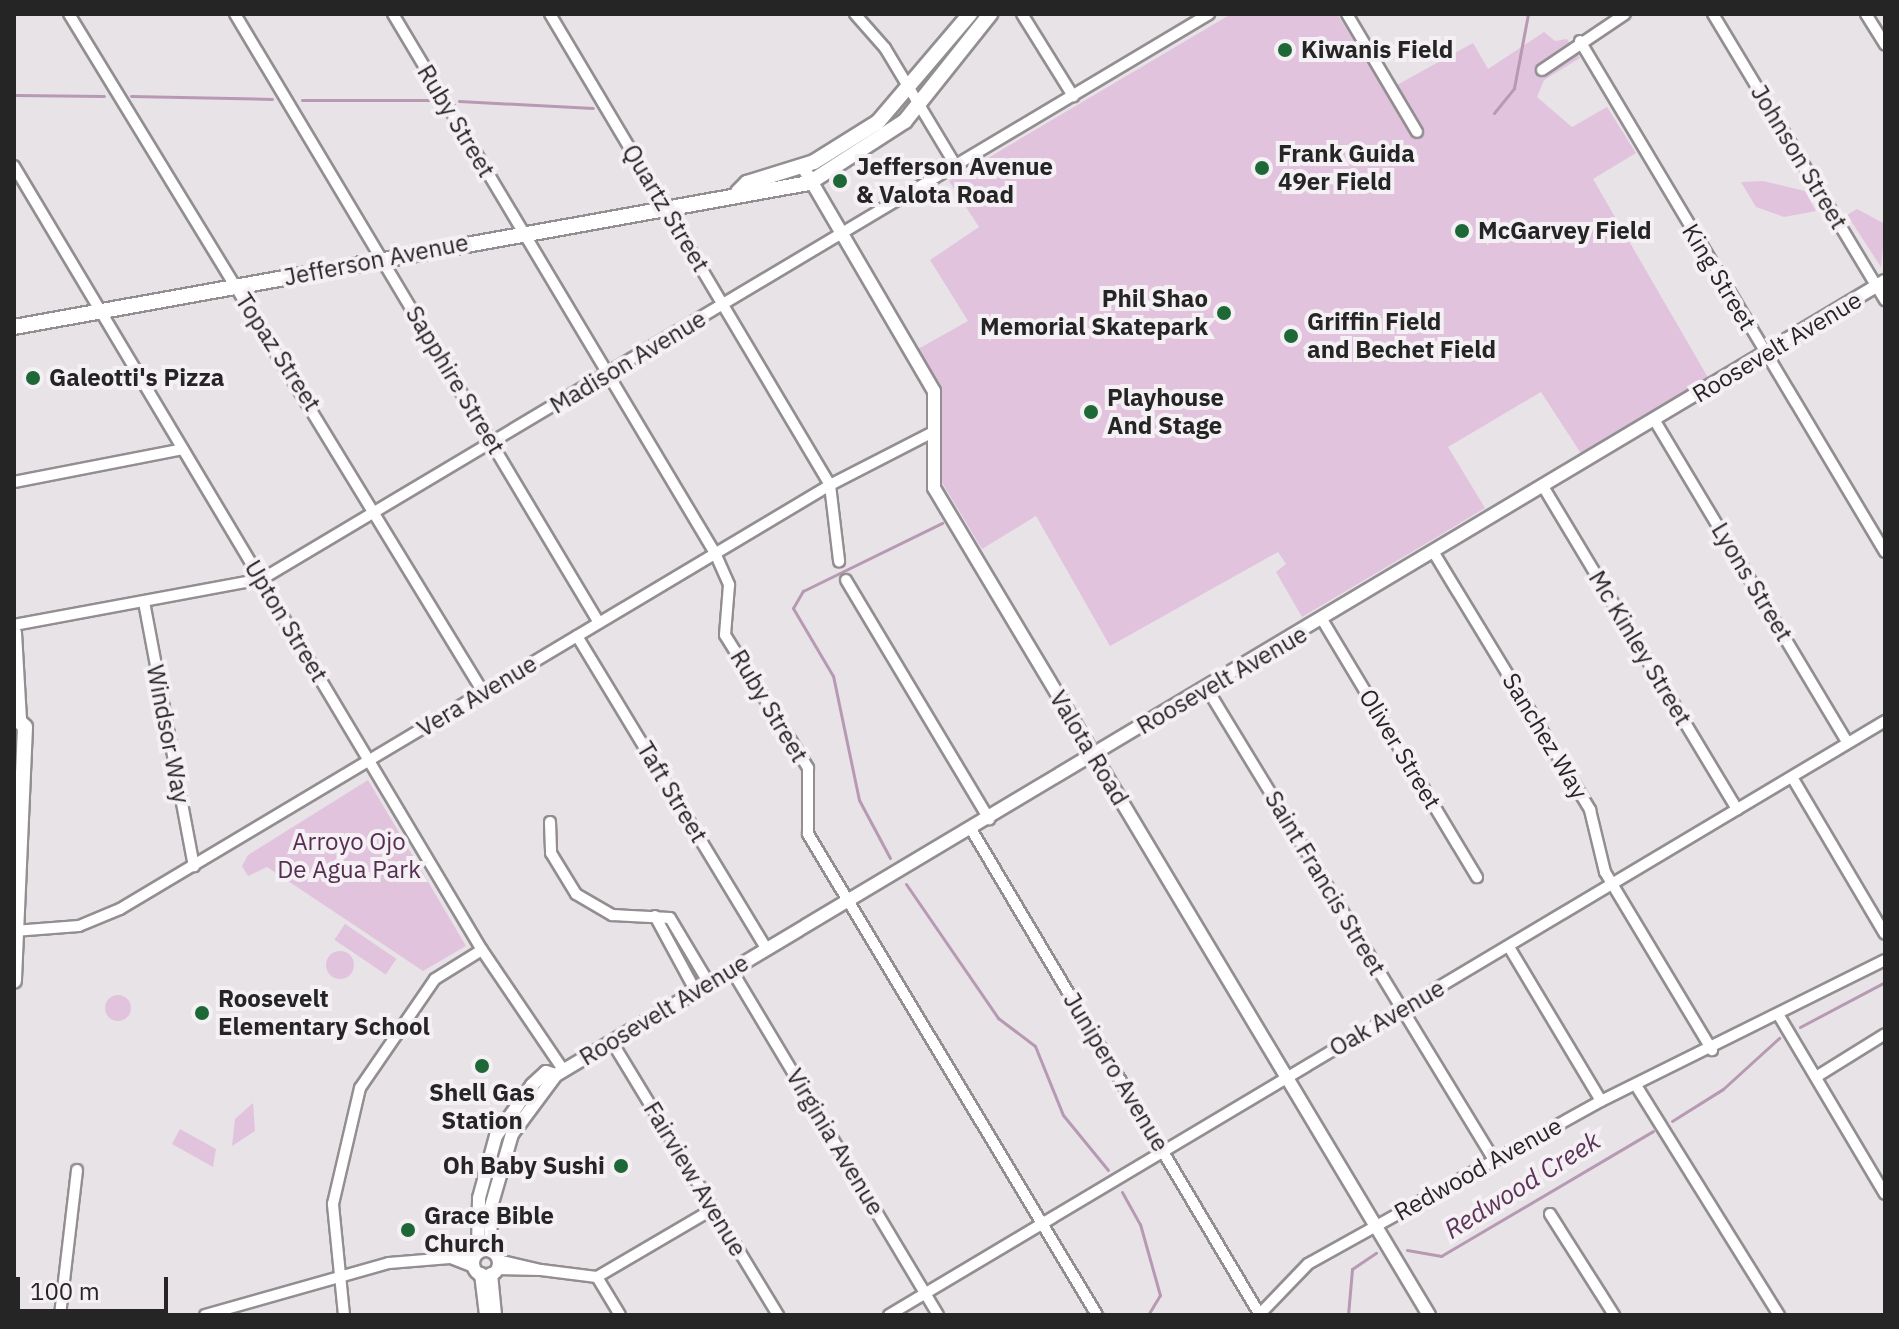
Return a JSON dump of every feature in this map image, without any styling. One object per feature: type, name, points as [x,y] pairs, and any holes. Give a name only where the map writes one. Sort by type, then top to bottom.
[{"type":"main road","name":"Jefferson Avenue","points":[[738,192],[747,183],[803,167],[878,122],[910,89],[970,14]]},
{"type":"main road","name":"Jefferson Avenue","points":[[14,327],[738,192],[809,183],[884,140],[920,105],[990,14]]},
{"type":"main road","points":[[14,633],[16,716],[25,727],[14,981]]},
{"type":"street","name":"Topaz Street","points":[[69,14],[377,513],[483,692]]},
{"type":"street","name":"Sapphire Street","points":[[235,14],[599,623]]},
{"type":"street","name":"Ruby Street","points":[[393,14],[715,553],[729,585],[725,635],[808,768],[808,834],[1097,1315]]},
{"type":"street","name":"Quartz Street","points":[[550,14],[830,485]]},
{"type":"street","points":[[855,14],[910,89],[956,166]]},
{"type":"street","points":[[1022,14],[1073,96]]},
{"type":"street","points":[[1180,14],[1187,27]]},
{"type":"street","name":"Madison Avenue","points":[[14,625],[262,579],[609,376],[1209,14]]},
{"type":"street","points":[[1347,14],[1417,132]]},
{"type":"street","points":[[1542,70],[1580,41],[1625,14]]},
{"type":"street","name":"Johnson Street","points":[[1713,14],[1881,284],[1885,300]]},
{"type":"street","points":[[1866,14],[1885,44]]},
{"type":"street","name":"King Street","points":[[1580,41],[1885,552]]},
{"type":"street","name":"Upton Street","points":[[14,166],[482,950],[560,1073]]},
{"type":"street","name":"Valota Road","points":[[803,167],[809,183],[934,391],[931,433],[934,488],[1429,1315]]},
{"type":"street","name":"Roosevelt Avenue","points":[[486,1315],[490,1210],[512,1134],[560,1073],[707,980],[989,819],[1206,687],[1323,621],[1881,284]]},
{"type":"street","name":"Lyons Street","points":[[1655,421],[1848,743]]},
{"type":"street","name":"Vera Avenue","points":[[15,930],[79,926],[194,866],[830,485],[931,433]]},
{"type":"street","points":[[14,482],[183,449]]},
{"type":"street","points":[[830,485],[839,561]]},
{"type":"street","name":"Mc Kinley Street","points":[[1544,488],[1737,809]]},
{"type":"street","name":"Sanchez Way","points":[[1434,553],[1590,810],[1613,884],[1712,1050]]},
{"type":"street","points":[[846,580],[989,819]]},
{"type":"street","name":"Windsor Way","points":[[144,602],[194,866]]},
{"type":"street","name":"Oliver Street","points":[[1323,621],[1477,877]]},
{"type":"street","name":"Taft Street","points":[[577,636],[766,948]]},
{"type":"street","name":"Saint Francis Street","points":[[1206,687],[1494,1160]]},
{"type":"street","name":"Oak Avenue","points":[[889,1315],[1885,721]]},
{"type":"street","points":[[1792,777],[1885,934]]},
{"type":"street","points":[[550,822],[551,853],[576,894],[612,915],[670,918],[707,980]]},
{"type":"street","name":"Junipero Avenue","points":[[971,829],[1260,1315]]},
{"type":"street","points":[[655,916],[694,988]]},
{"type":"street","points":[[1509,947],[1601,1101]]},
{"type":"street","points":[[344,1315],[335,1278],[333,1204],[360,1088],[435,979],[482,950]]},
{"type":"street","name":"Redwood Avenue","points":[[1260,1315],[1308,1264],[1601,1101],[1712,1050],[1885,960]]},
{"type":"street","name":"Virginia Avenue","points":[[731,969],[938,1315]]},
{"type":"street","points":[[1778,1014],[1885,1194]]},
{"type":"street","points":[[1816,1077],[1885,1034]]},
{"type":"street","name":"Fairview Avenue","points":[[612,1042],[778,1315]]},
{"type":"street","points":[[1637,1087],[1779,1315]]},
{"type":"street","points":[[60,1315],[77,1170]]},
{"type":"street","points":[[205,1315],[417,1258],[450,1258],[597,1277],[713,1209]]},
{"type":"street","points":[[1550,1214],[1614,1315]]},
{"type":"street","name":"Roosevelt Avenue","points":[[486,1263],[495,1315]]},
{"type":"street","points":[[597,1277],[620,1315]]},
{"type":"green space","points":[[1231,14],[1337,14],[1386,91],[1473,43],[1488,69],[1544,32],[1555,41],[1567,39],[1580,58],[1544,80],[1537,97],[1572,127],[1607,107],[1636,153],[1593,179],[1710,381],[1582,455],[1541,392],[1448,447],[1485,508],[1302,617],[1276,572],[1286,564],[1278,552],[1110,646],[1036,516],[982,549],[938,476],[938,382],[918,349],[968,321],[930,260],[979,227],[949,181]]},
{"type":"green space","points":[[1763,181],[1805,191],[1816,211],[1784,217],[1756,207],[1741,182]]},
{"type":"green space","points":[[1857,209],[1885,224],[1881,267],[1847,215]]},
{"type":"green space","name":"Arroyo Ojo De Agua Park","points":[[368,780],[466,946],[423,971],[267,867],[248,876],[242,866],[248,855]]},
{"type":"green space","points":[[345,924],[396,959],[386,974],[334,940]]},
{"type":"green space","points":[[340,951],[350,955],[354,965],[350,975],[340,979],[330,975],[326,965],[330,955]]},
{"type":"green space","points":[[118,995],[127,999],[131,1008],[127,1017],[118,1021],[109,1017],[105,1008],[109,999]]},
{"type":"green space","points":[[253,1103],[255,1131],[232,1146],[235,1119]]},
{"type":"green space","points":[[180,1129],[216,1149],[213,1167],[172,1144]]},
{"type":"waterway","points":[[1494,113],[1514,88],[1528,14]]},
{"type":"waterway","points":[[15,95],[104,96]]},
{"type":"waterway","points":[[131,96],[272,99]]},
{"type":"waterway","points":[[302,100],[432,100]]},
{"type":"waterway","points":[[459,101],[593,108]]},
{"type":"waterway","points":[[890,858],[859,800],[833,676],[793,608],[803,591],[942,523]]},
{"type":"waterway","points":[[906,884],[998,1018],[1035,1046],[1063,1115],[1108,1170]]},
{"type":"waterway","name":"Redwood Creek","points":[[1800,1027],[1885,982]]},
{"type":"waterway","name":"Redwood Creek","points":[[1672,1121],[1723,1089],[1779,1038]]},
{"type":"waterway","name":"Redwood Creek","points":[[1407,1250],[1441,1256],[1653,1131]]},
{"type":"waterway","points":[[1122,1192],[1140,1224],[1160,1295],[1148,1315]]},
{"type":"waterway","name":"Redwood Creek","points":[[1348,1315],[1352,1269],[1376,1253]]},
{"type":"place","name":"Kiwanis Field","points":[[1285,50]]},
{"type":"place","name":"Frank Guida 49er Field","points":[[1262,168]]},
{"type":"place","name":"Jefferson Avenue & Valota Road","points":[[840,181]]},
{"type":"place","name":"McGarvey Field","points":[[1462,231]]},
{"type":"place","name":"Phil Shao Memorial Skatepark","points":[[1224,313]]},
{"type":"place","name":"Griffin Field and Bechet Field","points":[[1291,336]]},
{"type":"place","name":"Galeotti's Pizza","points":[[33,378]]},
{"type":"place","name":"Playhouse And Stage","points":[[1091,412]]},
{"type":"place","name":"Roosevelt Elementary School","points":[[202,1013]]},
{"type":"place","name":"Shell Gas Station","points":[[482,1066]]},
{"type":"place","name":"Oh Baby Sushi","points":[[621,1166]]},
{"type":"place","name":"Grace Bible Church","points":[[408,1230]]}]
